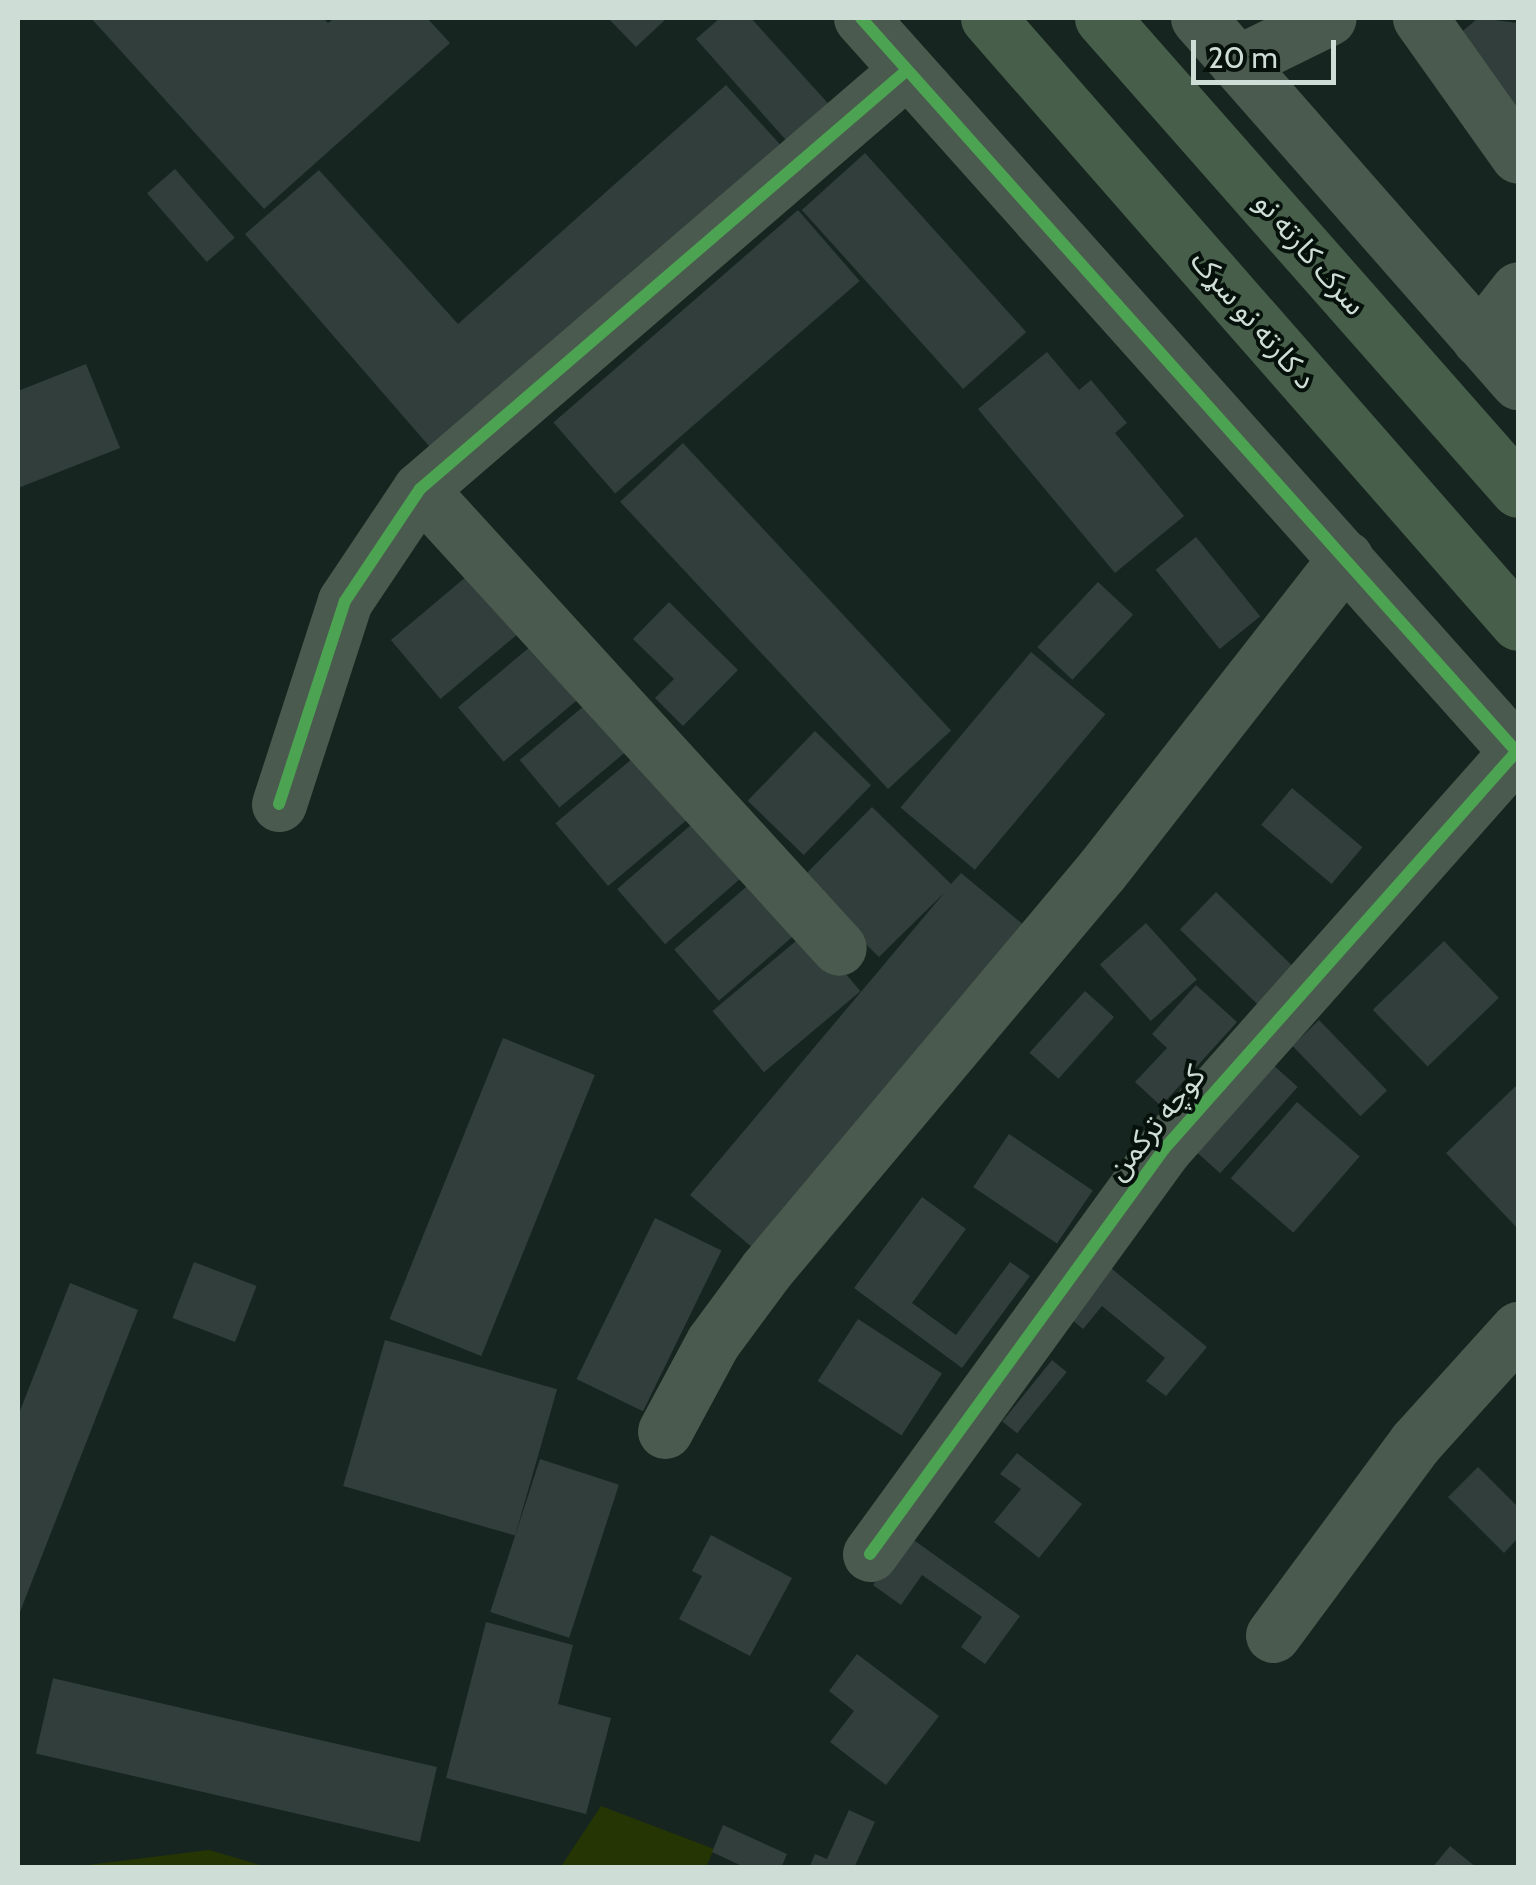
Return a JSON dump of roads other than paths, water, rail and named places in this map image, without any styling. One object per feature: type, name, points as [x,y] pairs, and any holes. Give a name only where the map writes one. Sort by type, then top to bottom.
[{"type":"highway","name":"د کارته نو سړک","points":[[988,18],[1518,623]]},
{"type":"highway","name":"سرک کارته نو","points":[[1102,18],[1518,490]]},
{"type":"street","points":[[860,18],[1518,752]]},
{"type":"street","points":[[1198,18],[1518,382]]},
{"type":"street","points":[[1237,63],[1329,18]]},
{"type":"street","points":[[1420,18],[1518,156]]},
{"type":"street","points":[[279,804],[344,600],[420,489],[906,71]]},
{"type":"street","points":[[1479,340],[1518,288]]},
{"type":"street","points":[[420,489],[839,948]]},
{"type":"street","points":[[665,1431],[713,1342],[766,1270],[1102,870],[1346,558]]},
{"type":"street","name":"کوچه ترکمن","points":[[870,1554],[1164,1149],[1518,752]]},
{"type":"street","points":[[1274,1634],[1415,1443],[1518,1329]]}]
